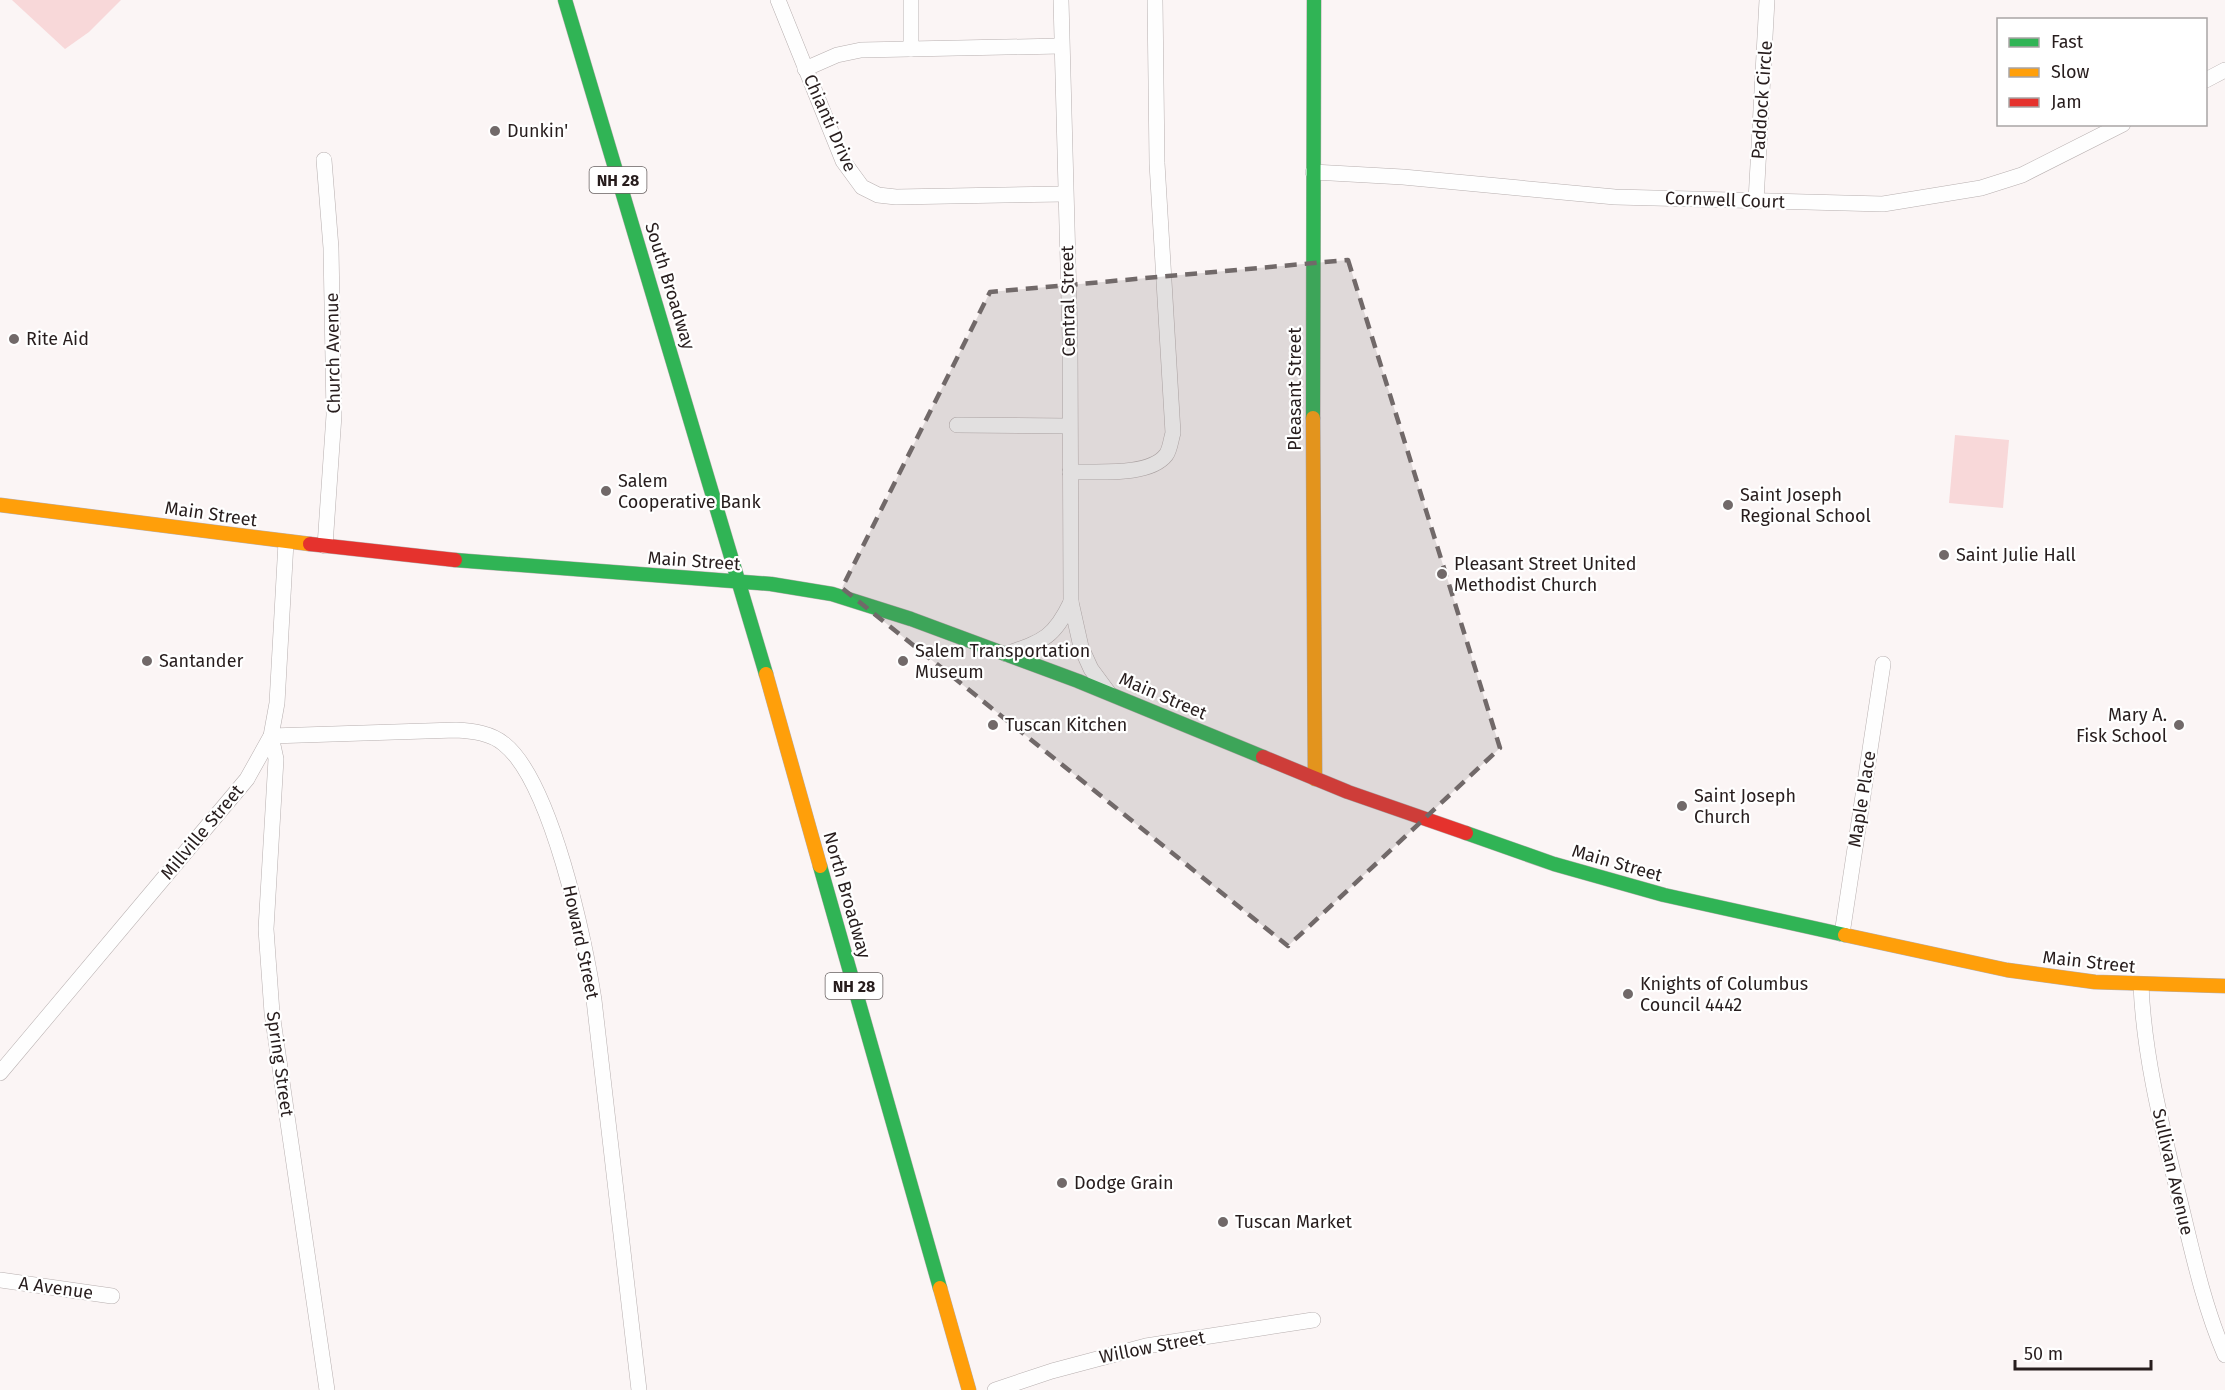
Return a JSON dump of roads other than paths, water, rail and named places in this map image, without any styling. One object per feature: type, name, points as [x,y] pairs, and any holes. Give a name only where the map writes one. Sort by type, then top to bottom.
[{"type":"main road","name":"South Broadway","points":[[565,0],[741,583]]},
{"type":"main road","name":"Pleasant Street","points":[[1314,0],[1315,779]]},
{"type":"main road","name":"Main Street","points":[[0,505],[286,543],[483,563],[806,589],[863,602],[1006,654],[1110,694],[1315,779],[1475,839],[1664,895],[2007,970],[2141,986],[2225,986]]},
{"type":"main road","name":"North Broadway","points":[[741,583],[969,1390]]},
{"type":"street","name":"Chianti Drive","points":[[778,0],[843,161],[862,187],[878,195],[1065,194]]},
{"type":"street","points":[[911,0],[911,49]]},
{"type":"street","name":"Central Street","points":[[1061,0],[1071,602],[1081,647],[1090,669],[1110,694]]},
{"type":"street","points":[[1070,472],[1138,470],[1155,464],[1167,455],[1173,433],[1157,163],[1155,0]]},
{"type":"street","name":"Paddock Circle","points":[[1756,201],[1767,0]]},
{"type":"street","points":[[805,69],[837,55],[861,50],[1061,46]]},
{"type":"street","points":[[2207,79],[2225,70]]},
{"type":"street","name":"Cornwell Court","points":[[1313,172],[1403,177],[1567,194],[1883,204],[1960,192],[2022,175],[2119,126]]},
{"type":"street","name":"Church Avenue","points":[[324,160],[331,248],[334,415],[325,546]]},
{"type":"street","points":[[957,425],[1069,426]]},
{"type":"street","name":"Millville Street","points":[[0,1073],[247,779],[271,736],[277,703],[286,543]]},
{"type":"street","points":[[1006,654],[1047,638],[1063,619],[1071,602]]},
{"type":"street","name":"Maple Place","points":[[1842,934],[1883,664]]},
{"type":"street","name":"Howard Street","points":[[271,736],[474,731],[503,742],[522,764],[537,793],[565,868],[587,956],[639,1390]]},
{"type":"street","name":"Spring Street","points":[[271,736],[276,759],[266,950],[272,1013],[327,1390]]},
{"type":"street","name":"Sullivan Avenue","points":[[2141,986],[2147,1045],[2160,1119],[2200,1284],[2225,1355]]},
{"type":"street","name":"A Avenue","points":[[0,1280],[112,1296]]},
{"type":"street","name":"Willow Street","points":[[995,1390],[1052,1371],[1146,1346],[1313,1320]]},
{"type":"place","name":"Dunkin'","points":[[495,131]]},
{"type":"place","name":"Rite Aid","points":[[14,339]]},
{"type":"place","name":"Salem Cooperative Bank","points":[[606,491]]},
{"type":"place","name":"Saint Joseph Regional School","points":[[1728,505]]},
{"type":"place","name":"Saint Julie Hall","points":[[1944,555]]},
{"type":"place","name":"Pleasant Street United Methodist Church","points":[[1442,574]]},
{"type":"place","name":"Santander","points":[[147,661]]},
{"type":"place","name":"Salem Transportation Museum","points":[[903,661]]},
{"type":"place","name":"Tuscan Kitchen","points":[[993,725]]},
{"type":"place","name":"Mary A. Fisk School","points":[[2179,725]]},
{"type":"place","name":"Saint Joseph Church","points":[[1682,806]]},
{"type":"place","name":"Knights of Columbus Council 4442","points":[[1628,994]]},
{"type":"place","name":"Dodge Grain","points":[[1062,1183]]},
{"type":"place","name":"Tuscan Market","points":[[1223,1222]]}]
